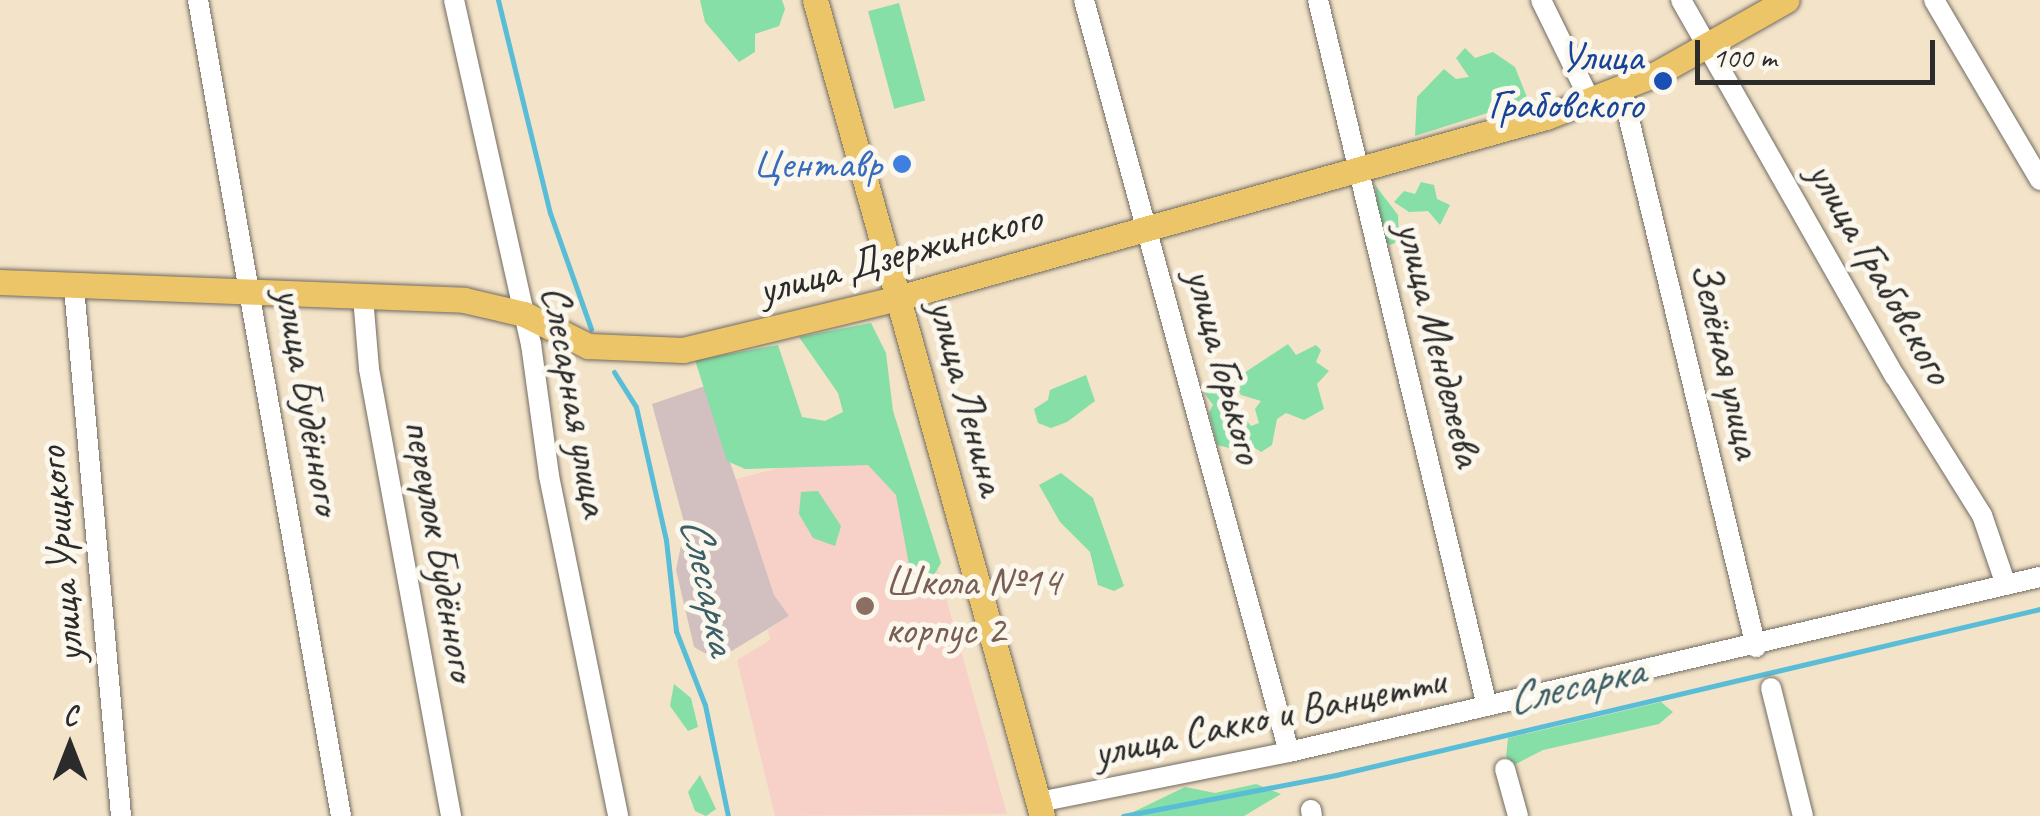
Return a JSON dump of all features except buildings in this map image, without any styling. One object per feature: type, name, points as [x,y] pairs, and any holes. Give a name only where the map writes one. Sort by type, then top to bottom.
[{"type":"main road","name":"улица Ленина","points":[[816,0],[1040,809]]},
{"type":"main road","name":"улица Дзержинского","points":[[0,282],[464,300],[524,314],[588,346],[670,352],[898,298],[1359,171],[1591,102],[1707,46],[1787,0]]},
{"type":"street","name":"улица Будённого","points":[[198,0],[341,816]]},
{"type":"street","name":"Слесарная улица","points":[[454,0],[524,314],[618,816]]},
{"type":"street","name":"улица Горького","points":[[1084,0],[1290,752]]},
{"type":"street","name":"улица Менделеева","points":[[1318,0],[1487,706]]},
{"type":"street","points":[[1542,0],[1591,102]]},
{"type":"street","name":"улица Грабовского","points":[[1681,0],[1982,515],[2006,585]]},
{"type":"street","points":[[1934,0],[2040,180]]},
{"type":"street","name":"Зелёная улица","points":[[1622,90],[1756,647]]},
{"type":"street","name":"улица Урицкого","points":[[74,287],[121,816]]},
{"type":"street","name":"переулок Будённого","points":[[363,297],[372,388],[451,816]]},
{"type":"street","name":"улица Сакко и Ванцетти","points":[[1040,809],[1756,647],[2040,577]]},
{"type":"street","points":[[1771,688],[1803,816]]},
{"type":"street","points":[[1505,769],[1518,816]]},
{"type":"shaded area","points":[[705,386],[774,595],[789,616],[717,660],[694,647],[676,570],[685,526],[652,404]]},
{"type":"shaded area","name":"Школа №14 корпус 2","points":[[893,410],[1007,814],[775,816],[737,660],[770,640],[768,630],[789,616],[774,596],[733,480],[813,459]]},
{"type":"green space","points":[[700,0],[782,0],[785,9],[779,26],[755,34],[755,52],[739,62],[705,22]]},
{"type":"green space","points":[[899,3],[925,101],[894,109],[868,11]]},
{"type":"green space","points":[[1465,48],[1475,58],[1493,52],[1515,67],[1528,100],[1415,136],[1417,97],[1444,69],[1456,79],[1469,77],[1456,58]]},
{"type":"green space","points":[[1421,182],[1434,185],[1437,199],[1450,205],[1440,225],[1428,211],[1409,212],[1394,202],[1404,191],[1415,194]]},
{"type":"green space","points":[[1375,185],[1398,215],[1399,241],[1390,245],[1382,239]]},
{"type":"green space","points":[[871,323],[886,353],[893,411],[941,563],[934,575],[910,570],[896,495],[868,465],[745,469],[727,461],[695,360],[778,345],[802,417],[825,421],[843,412],[838,393],[799,337]]},
{"type":"green space","points":[[1288,344],[1296,355],[1316,345],[1321,350],[1316,362],[1329,371],[1317,384],[1324,409],[1304,420],[1286,413],[1277,419],[1272,445],[1261,452],[1242,439],[1241,451],[1217,445],[1209,413],[1213,405],[1203,391],[1213,384],[1225,389],[1225,415],[1233,428],[1242,426],[1242,415],[1251,426],[1259,423],[1255,409],[1261,401],[1241,395],[1232,381]]},
{"type":"green space","points":[[1086,375],[1095,401],[1067,422],[1051,428],[1038,423],[1034,409],[1048,400],[1050,390]]},
{"type":"green space","points":[[1061,473],[1093,498],[1124,586],[1114,591],[1098,585],[1090,552],[1060,522],[1039,485]]},
{"type":"green space","points":[[818,491],[841,526],[835,546],[813,538],[799,514],[801,492]]},
{"type":"green space","points":[[674,684],[691,698],[698,727],[688,731],[670,706]]},
{"type":"green space","points":[[1661,702],[1673,712],[1659,724],[1543,750],[1514,765],[1506,757],[1508,738]]},
{"type":"green space","points":[[700,775],[716,809],[706,816],[695,811],[688,792]]},
{"type":"green space","points":[[1256,784],[1281,794],[1244,816],[1125,816],[1185,787],[1215,793]]},
{"type":"waterway","name":"Слесарка","points":[[498,0],[550,213],[591,329]]},
{"type":"waterway","name":"Слесарка","points":[[614,372],[636,407],[666,540],[676,631],[705,705],[728,816]]},
{"type":"waterway","name":"Слесарка","points":[[1123,816],[1336,775],[2040,609]]},
{"type":"place","name":"Улица Грабовского","points":[[1663,81]]},
{"type":"place","name":"Центавр","points":[[902,164]]},
{"type":"place","name":"Школа №14 корпус 2","points":[[865,606]]}]
